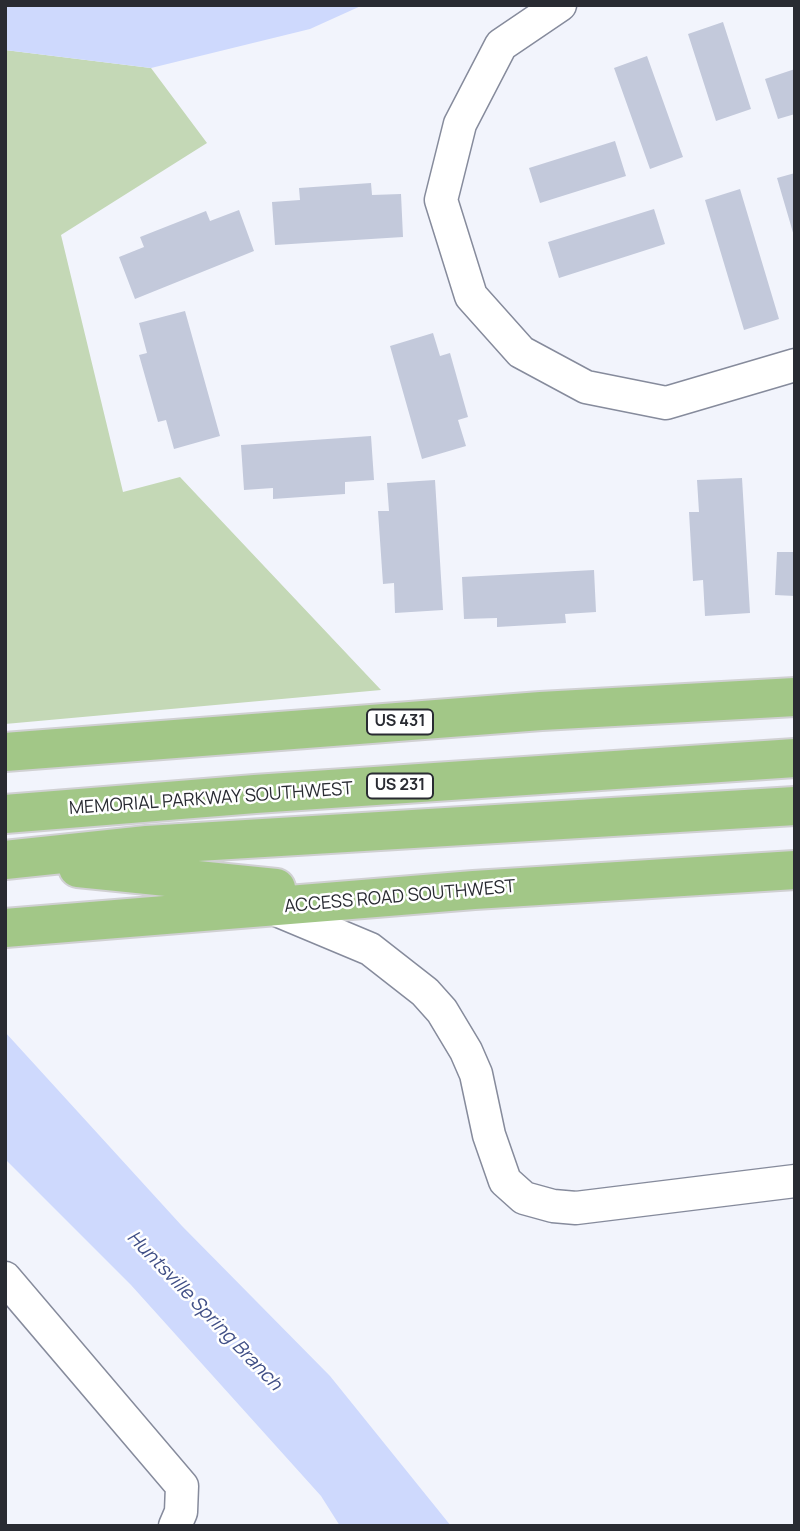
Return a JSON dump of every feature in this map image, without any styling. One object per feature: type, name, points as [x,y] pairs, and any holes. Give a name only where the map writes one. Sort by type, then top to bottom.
[{"type":"highway","name":"US 431","points":[[5,752],[541,711],[795,697]]},
{"type":"highway","name":"MEMORIAL PARKWAY SOUTHWEST","points":[[5,814],[255,794],[795,758]]},
{"type":"highway","points":[[8,860],[147,845],[795,806]]},
{"type":"highway","points":[[8,860],[184,881],[383,897]]},
{"type":"highway","name":"ACCESS ROAD SOUTHWEST","points":[[5,928],[383,897],[795,870]]},
{"type":"street","points":[[560,5],[500,46],[460,124],[441,200],[471,296],[521,352],[586,387],[666,403],[795,365]]},
{"type":"street","points":[[272,908],[370,949],[425,992],[442,1012],[466,1051],[476,1074],[489,1135],[505,1181],[524,1198],[553,1206],[576,1208],[795,1181]]},
{"type":"street","points":[[5,1278],[182,1486],[181,1512],[175,1526]]},
{"type":"green space","points":[[5,50],[151,68],[207,143],[61,235],[123,492],[180,477],[381,690],[5,724]]},
{"type":"water","points":[[5,5],[363,5],[310,29],[151,68],[5,50]]},
{"type":"water","name":"Huntsville Spring Branch","points":[[5,1032],[182,1226],[330,1376],[451,1526],[340,1526],[321,1496],[131,1285],[5,1159]]},
{"type":"building","points":[[723,22],[751,109],[716,121],[688,34]]},
{"type":"building","points":[[647,56],[683,157],[650,169],[614,68]]},
{"type":"building","points":[[795,69],[795,114],[778,119],[765,79]]},
{"type":"building","points":[[615,141],[626,176],[540,203],[529,168]]},
{"type":"building","points":[[795,173],[795,236],[794,236],[777,178]]},
{"type":"building","points":[[371,183],[372,195],[401,194],[403,237],[275,245],[272,202],[300,200],[299,188]]},
{"type":"building","points":[[740,189],[779,319],[744,330],[705,200]]},
{"type":"building","points":[[654,209],[665,244],[559,278],[548,242]]},
{"type":"building","points":[[239,210],[254,251],[135,299],[119,257],[144,247],[140,237],[206,211],[210,221]]},
{"type":"building","points":[[185,311],[220,436],[174,449],[166,420],[158,422],[139,355],[147,353],[139,323]]},
{"type":"building","points":[[433,333],[440,356],[450,353],[468,417],[458,420],[466,446],[422,459],[390,346]]},
{"type":"building","points":[[371,436],[374,480],[345,482],[345,494],[273,499],[273,488],[244,490],[241,445]]},
{"type":"building","points":[[742,478],[750,613],[705,616],[703,580],[693,581],[689,512],[699,512],[697,480]]},
{"type":"building","points":[[435,480],[443,610],[395,613],[394,583],[383,584],[378,511],[389,511],[387,483]]},
{"type":"building","points":[[777,552],[795,552],[795,596],[775,595]]},
{"type":"building","points":[[594,570],[596,612],[565,614],[566,623],[497,627],[497,618],[464,619],[462,577]]}]
